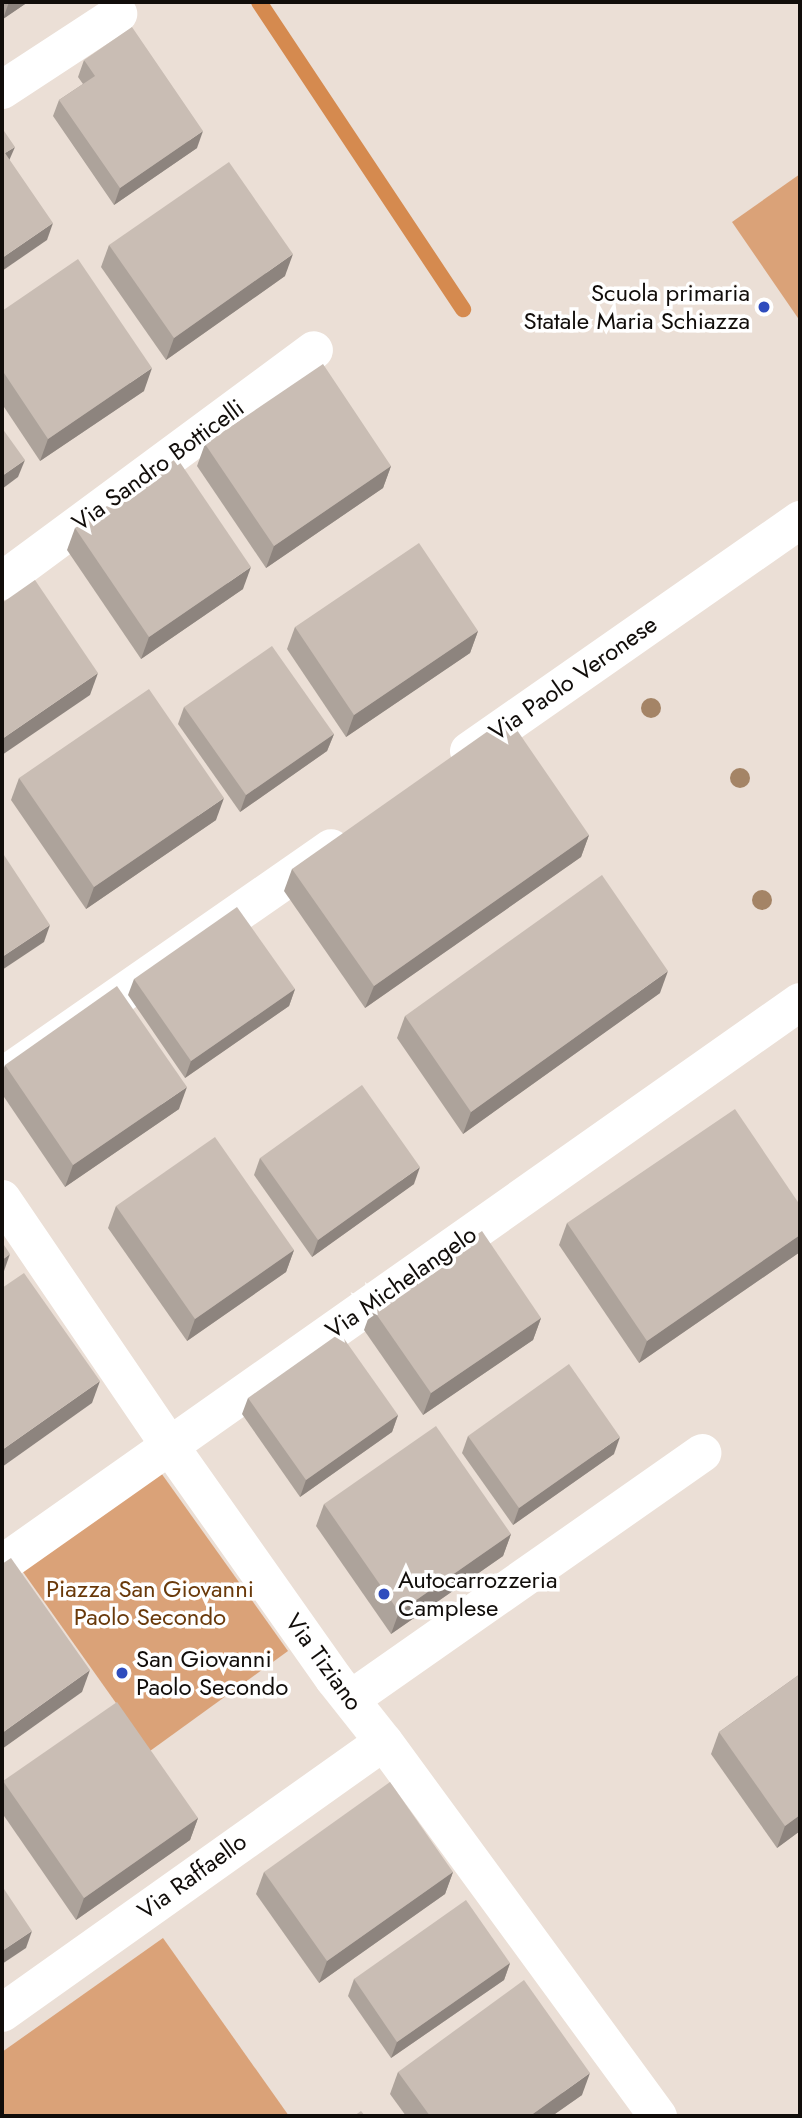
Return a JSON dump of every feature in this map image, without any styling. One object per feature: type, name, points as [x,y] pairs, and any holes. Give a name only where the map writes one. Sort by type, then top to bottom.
[{"type":"street","points":[[2,90],[118,15]]},
{"type":"street","name":"Via Sandro Botticelli","points":[[2,581],[314,350]]},
{"type":"street","name":"Via Paolo Veronese","points":[[435,775],[800,520]]},
{"type":"street","points":[[2,1077],[355,830]]},
{"type":"street","name":"Via Michelangelo","points":[[2,1564],[800,1002]]},
{"type":"street","name":"Via Tiziano","points":[[2,1199],[169,1445],[351,1699],[658,2116]]},
{"type":"street","points":[[351,1699],[702,1453]]},
{"type":"street","name":"Via Raffaello","points":[[2,2012],[384,1742]]},
{"type":"green space","points":[[800,174],[800,321],[732,222]]},
{"type":"green space","name":"Piazza San Giovanni Paolo Secondo","points":[[149,1456],[288,1651],[150,1751],[11,1555]]},
{"type":"green space","points":[[163,1938],[289,2116],[2,2116],[2,2052]]},
{"type":"building","points":[[132,27],[203,131],[120,188],[59,100],[95,76],[84,60]]},
{"type":"building","points":[[2,128],[15,147],[5,153],[53,223],[2,258]]},
{"type":"building","points":[[229,162],[293,254],[174,338],[109,245]]},
{"type":"building","points":[[78,259],[152,368],[48,439],[2,370],[2,311]]},
{"type":"building","points":[[323,364],[391,466],[274,546],[205,444]]},
{"type":"building","points":[[2,428],[25,460],[2,476]]},
{"type":"building","points":[[177,458],[251,567],[149,637],[75,528]]},
{"type":"building","points":[[419,543],[478,631],[354,715],[295,627]]},
{"type":"building","points":[[35,580],[98,673],[2,739],[2,603]]},
{"type":"building","points":[[272,646],[334,734],[246,795],[184,707]]},
{"type":"building","points":[[149,689],[224,798],[94,887],[19,778]]},
{"type":"building","points":[[508,717],[589,835],[374,986],[292,869]]},
{"type":"building","points":[[2,852],[50,925],[2,957]]},
{"type":"building","points":[[602,875],[668,971],[471,1112],[405,1016]]},
{"type":"building","points":[[237,907],[295,989],[191,1061],[134,979]]},
{"type":"building","points":[[117,986],[187,1087],[73,1165],[5,1065]]},
{"type":"building","points":[[362,1085],[420,1167],[318,1240],[260,1158]]},
{"type":"building","points":[[735,1109],[800,1205],[800,1235],[647,1341],[567,1223]]},
{"type":"building","points":[[215,1137],[294,1250],[195,1319],[116,1206]]},
{"type":"building","points":[[482,1231],[541,1318],[431,1393],[372,1308]]},
{"type":"building","points":[[2,1242],[10,1254],[2,1260]]},
{"type":"building","points":[[24,1273],[100,1381],[2,1450],[2,1288]]},
{"type":"building","points":[[340,1333],[398,1415],[306,1480],[248,1398]]},
{"type":"building","points":[[569,1364],[620,1437],[519,1508],[468,1436]]},
{"type":"building","points":[[436,1426],[511,1534],[399,1612],[324,1504]]},
{"type":"building","points":[[11,1558],[90,1670],[2,1733],[2,1564]]},
{"type":"building","points":[[800,1674],[800,1815],[785,1826],[719,1732]]},
{"type":"building","points":[[117,1702],[198,1818],[84,1898],[3,1781]]},
{"type":"building","points":[[390,1782],[453,1872],[327,1961],[264,1872]]},
{"type":"building","points":[[2,1886],[32,1931],[2,1951]]},
{"type":"building","points":[[466,1900],[510,1963],[397,2042],[354,1979]]},
{"type":"building","points":[[524,1980],[590,2073],[530,2116],[430,2116],[398,2072]]},
{"type":"waterway","points":[[259,2],[463,309]]},
{"type":"place","name":"Scuola primaria Statale Maria Schiazza","points":[[764,307]]},
{"type":"place","name":"Autocarrozzeria Camplese","points":[[384,1594]]},
{"type":"place","name":"San Giovanni Paolo Secondo","points":[[122,1673]]}]
